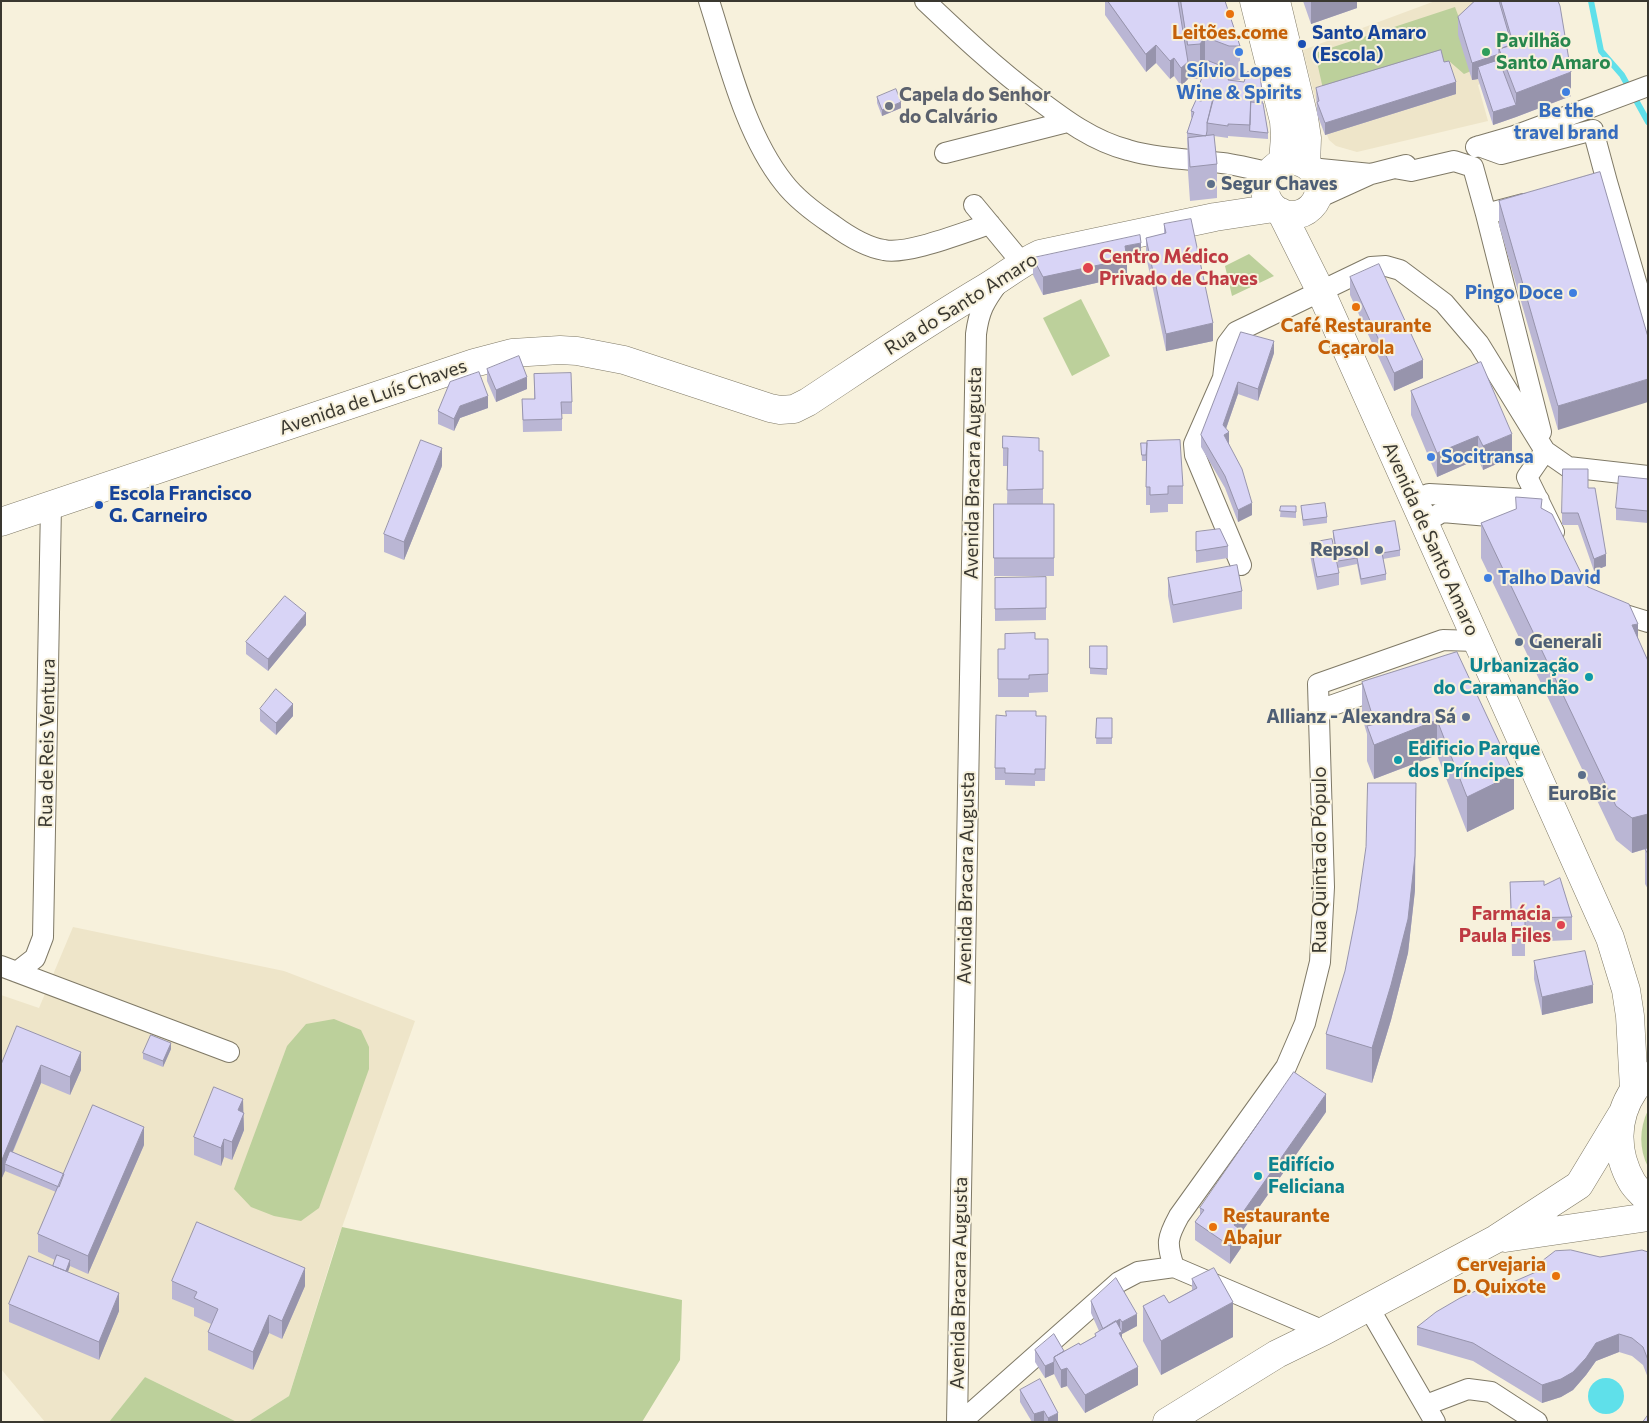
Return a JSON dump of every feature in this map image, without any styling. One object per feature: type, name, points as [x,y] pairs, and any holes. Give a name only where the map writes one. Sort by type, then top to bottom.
[{"type":"main road","points":[[1254,1],[1284,121],[1288,169]]},
{"type":"main road","points":[[1276,1],[1307,138],[1288,169],[1266,184],[1266,193],[1278,210],[1290,214],[1299,214],[1307,210],[1315,201],[1319,191],[1319,182],[1316,174],[1288,169]]},
{"type":"main road","name":"Rua do Santo Amaro","points":[[1215,217],[1288,169]]},
{"type":"main road","name":"Avenida de Santo Amaro","points":[[1315,201],[1311,239],[1317,284]]},
{"type":"main road","name":"Rua do Santo Amaro","points":[[750,402],[780,410],[794,409],[801,406],[926,322],[1040,254],[1215,217],[1278,210]]},
{"type":"main road","name":"Avenida de Santo Amaro","points":[[1278,210],[1317,284],[1419,511],[1468,649],[1610,938]]},
{"type":"main road","name":"Avenida de Luís Chaves","points":[[1,522],[474,363],[512,353],[541,350],[577,351],[609,356],[750,402]]},
{"type":"main road","points":[[1610,938],[1648,998]]},
{"type":"main road","points":[[1167,1422],[1277,1354],[1369,1308],[1496,1239],[1579,1185],[1641,1082],[1626,990],[1610,938]]},
{"type":"main road","points":[[1622,1114],[1618,1138],[1622,1162],[1633,1184],[1648,1200]]},
{"type":"main road","points":[[1496,1239],[1648,1217]]},
{"type":"street","points":[[709,1],[747,116],[764,152],[785,184],[813,212],[851,238],[884,250],[908,250],[990,224]]},
{"type":"street","points":[[925,1],[1019,85],[1067,122],[1097,139],[1128,150],[1163,158],[1371,174]]},
{"type":"street","points":[[1315,201],[1371,174],[1514,136],[1648,86]]},
{"type":"street","points":[[945,153],[1067,122]]},
{"type":"street","points":[[1479,146],[1501,154],[1593,130],[1648,323]]},
{"type":"street","points":[[1394,168],[1411,171],[1454,161],[1473,167],[1546,451]]},
{"type":"street","points":[[1486,214],[1607,182]]},
{"type":"street","points":[[974,205],[990,224],[1012,271]]},
{"type":"street","points":[[1241,565],[1195,455],[1194,444],[1223,378],[1227,344],[1236,332],[1317,284],[1371,267],[1386,266],[1400,270],[1444,303],[1479,344],[1546,451],[1568,468],[1648,476]]},
{"type":"street","name":"Avenida Bracara Augusta","points":[[957,1422],[976,334],[978,317],[983,305],[1012,271]]},
{"type":"street","points":[[926,322],[948,317],[958,318],[968,323],[976,334]]},
{"type":"street","points":[[1546,451],[1527,477],[1547,521],[1561,546]]},
{"type":"street","points":[[1539,500],[1429,494],[1419,511],[1547,521]]},
{"type":"street","name":"Rua de Reis Ventura","points":[[9,969],[34,958],[43,937],[51,505]]},
{"type":"street","points":[[1594,606],[1648,622]]},
{"type":"street","name":"Rua Quinta do Pópulo","points":[[1174,1267],[1169,1251],[1169,1233],[1179,1216],[1286,1067],[1305,1023],[1320,962],[1324,887],[1318,684],[1442,640],[1468,649]]},
{"type":"street","points":[[1319,710],[1408,678]]},
{"type":"street","points":[[9,969],[229,1052]]},
{"type":"street","points":[[961,1422],[1119,1282],[1138,1272],[1174,1267],[1324,1331]]},
{"type":"street","points":[[1369,1308],[1430,1414],[1468,1389],[1491,1392],[1537,1422]]},
{"type":"shaded area","points":[[1435,1],[1495,1],[1513,68],[1478,85],[1488,121],[1357,152],[1336,146],[1329,140],[1319,113],[1303,50]]},
{"type":"shaded area","points":[[73,927],[284,971],[415,1021],[335,1247],[289,1396],[248,1422],[237,1422],[145,1377],[109,1422],[45,1422],[1,1369],[1,995],[39,1008]]},
{"type":"green space","points":[[1455,7],[1478,68],[1464,74],[1449,61],[1325,98],[1315,53]]},
{"type":"green space","points":[[1249,254],[1274,276],[1232,296],[1225,266]]},
{"type":"green space","points":[[1081,299],[1110,356],[1072,376],[1043,318]]},
{"type":"green space","points":[[334,1019],[361,1030],[369,1047],[369,1069],[319,1208],[301,1221],[274,1216],[251,1207],[234,1189],[287,1046],[306,1024]]},
{"type":"green space","points":[[1648,1110],[1648,1167],[1641,1139],[1643,1124]]},
{"type":"green space","points":[[342,1227],[682,1300],[680,1360],[642,1422],[248,1422],[289,1396]]},
{"type":"green space","points":[[145,1377],[237,1422],[109,1422]]},
{"type":"water","points":[[1606,1378],[1613,1379],[1619,1383],[1623,1389],[1623,1403],[1619,1409],[1613,1413],[1606,1414],[1599,1413],[1593,1409],[1589,1403],[1588,1396],[1589,1389],[1593,1383],[1599,1379]]},
{"type":"building","points":[[1108,1],[1178,1],[1188,62],[1181,68],[1174,58],[1170,61],[1156,45],[1146,54]]},
{"type":"building","points":[[1181,1],[1225,1],[1240,46],[1229,46],[1205,37],[1200,44],[1188,45]]},
{"type":"building","name":"Pavilhão Santo Amaro","points":[[1475,1],[1499,1],[1512,45],[1499,49],[1499,54],[1472,63],[1458,17]]},
{"type":"building","points":[[1501,1],[1558,1],[1571,72],[1516,93],[1499,49],[1513,44]]},
{"type":"building","points":[[1441,50],[1444,62],[1449,61],[1456,82],[1325,123],[1317,102],[1319,101],[1316,88]]},
{"type":"building","points":[[1499,60],[1516,105],[1493,112],[1478,67]]},
{"type":"building","points":[[1209,61],[1224,67],[1220,75],[1229,78],[1228,80],[1244,82],[1247,72],[1259,69],[1263,97],[1251,96],[1250,125],[1228,124],[1228,126],[1207,123],[1215,93],[1204,89],[1201,95],[1196,94]]},
{"type":"building","points":[[896,89],[901,102],[882,110],[877,97]]},
{"type":"building","points":[[1204,95],[1213,98],[1206,136],[1187,133],[1194,112],[1191,111],[1196,100],[1201,101]]},
{"type":"building","points":[[1251,102],[1263,103],[1268,133],[1250,131]]},
{"type":"building","points":[[1214,135],[1217,164],[1190,167],[1188,138]]},
{"type":"building","name":"Pingo Doce","points":[[1600,172],[1648,337],[1648,379],[1558,406],[1499,201]]},
{"type":"building","points":[[1191,219],[1213,323],[1166,334],[1146,238],[1166,233],[1164,224]]},
{"type":"building","points":[[1140,235],[1141,243],[1125,246],[1127,259],[1043,277],[1033,258]]},
{"type":"building","points":[[1379,264],[1423,360],[1394,373],[1350,277]]},
{"type":"building","points":[[1241,332],[1274,341],[1258,389],[1238,382],[1223,425],[1229,432],[1224,435],[1242,469],[1252,503],[1238,510],[1225,476],[1201,435]]},
{"type":"building","points":[[519,356],[527,377],[496,390],[487,369]]},
{"type":"building","points":[[1481,362],[1512,434],[1483,446],[1478,436],[1437,453],[1411,391]]},
{"type":"building","points":[[479,372],[488,396],[460,406],[454,419],[438,411],[450,382]]},
{"type":"building","points":[[571,373],[572,402],[561,402],[562,419],[523,420],[522,399],[535,399],[534,374]]},
{"type":"building","points":[[1003,436],[1039,438],[1039,451],[1043,451],[1043,489],[1007,490],[1008,448],[1003,448]]},
{"type":"building","points":[[421,440],[442,448],[404,542],[384,534]]},
{"type":"building","points":[[1180,440],[1183,486],[1168,486],[1168,494],[1150,495],[1150,487],[1146,487],[1147,441]]},
{"type":"building","points":[[1141,443],[1147,443],[1146,455],[1142,455]]},
{"type":"building","points":[[1563,469],[1588,469],[1588,488],[1595,488],[1606,554],[1594,559],[1578,513],[1562,513]]},
{"type":"building","points":[[1619,476],[1648,479],[1648,511],[1616,508]]},
{"type":"building","name":"Urbanização do Caramanchão","points":[[1516,497],[1542,499],[1541,508],[1552,514],[1588,587],[1629,604],[1638,624],[1632,625],[1648,661],[1648,814],[1632,818],[1616,806],[1481,523],[1516,509]]},
{"type":"building","points":[[1325,503],[1327,517],[1303,520],[1301,506]]},
{"type":"building","points":[[994,504],[1054,504],[1054,558],[994,558]]},
{"type":"building","points":[[1281,506],[1296,506],[1296,512],[1280,511]]},
{"type":"building","points":[[1395,521],[1400,550],[1382,553],[1386,574],[1361,579],[1357,558],[1338,561],[1333,531]]},
{"type":"building","points":[[1220,529],[1228,546],[1196,551],[1196,532]]},
{"type":"building","points":[[1332,539],[1339,573],[1317,577],[1310,543]]},
{"type":"building","points":[[1237,565],[1242,591],[1173,605],[1168,578]]},
{"type":"building","points":[[1046,577],[1046,608],[995,609],[995,578]]},
{"type":"building","points":[[285,596],[306,613],[268,659],[246,642]]},
{"type":"building","points":[[1035,633],[1035,639],[1048,639],[1048,674],[1029,675],[1029,679],[998,679],[998,649],[1005,649],[1005,634]]},
{"type":"building","points":[[1090,646],[1107,646],[1107,669],[1090,668]]},
{"type":"building","points":[[1457,652],[1514,774],[1467,797],[1437,720],[1374,745],[1367,726],[1375,724],[1362,682]]},
{"type":"building","points":[[276,689],[293,704],[276,723],[260,709]]},
{"type":"building","points":[[1006,711],[1036,711],[1036,716],[1046,716],[1045,769],[1035,769],[1035,774],[1005,773],[1005,768],[995,768],[996,715],[1006,716]]},
{"type":"building","points":[[1097,718],[1112,718],[1112,738],[1096,738]]},
{"type":"building","points":[[1368,783],[1416,783],[1415,856],[1408,919],[1372,1048],[1326,1034],[1345,971],[1357,910],[1366,847]]},
{"type":"building","points":[[1560,878],[1572,917],[1525,918],[1525,932],[1512,933],[1510,882],[1544,881],[1544,885]]},
{"type":"building","points":[[1585,951],[1593,985],[1542,997],[1534,961]]},
{"type":"building","points":[[17,1026],[81,1052],[70,1077],[41,1065],[1,1162],[1,1065]]},
{"type":"building","points":[[151,1035],[171,1043],[163,1061],[143,1053]]},
{"type":"building","points":[[1294,1072],[1326,1094],[1234,1225],[1241,1230],[1230,1246],[1195,1222],[1204,1210],[1200,1208]]},
{"type":"building","points":[[214,1087],[243,1099],[238,1110],[244,1113],[232,1142],[224,1139],[221,1148],[194,1137]]},
{"type":"building","points":[[93,1105],[144,1127],[88,1256],[38,1234]]},
{"type":"building","points":[[10,1151],[64,1174],[59,1187],[5,1164]]},
{"type":"building","points":[[197,1222],[305,1268],[282,1321],[269,1315],[253,1352],[208,1332],[218,1309],[194,1298],[197,1292],[172,1281]]},
{"type":"building","points":[[1571,1250],[1600,1257],[1642,1250],[1648,1252],[1648,1360],[1643,1347],[1632,1338],[1619,1334],[1596,1343],[1573,1372],[1561,1379],[1542,1385],[1473,1343],[1417,1327],[1436,1312],[1460,1298],[1480,1289],[1506,1285],[1536,1272],[1542,1261],[1555,1251]]},
{"type":"building","points":[[57,1255],[70,1260],[66,1271],[53,1266]]},
{"type":"building","points":[[29,1256],[119,1293],[99,1342],[9,1304]]},
{"type":"building","points":[[1214,1268],[1233,1302],[1161,1341],[1143,1306],[1164,1295],[1169,1303],[1197,1288],[1192,1279]]},
{"type":"building","points":[[1116,1278],[1137,1314],[1122,1322],[1120,1319],[1103,1329],[1091,1301]]},
{"type":"building","points":[[1116,1321],[1122,1332],[1119,1333],[1138,1367],[1085,1395],[1067,1368],[1061,1370],[1054,1357],[1096,1336],[1095,1334]]},
{"type":"building","points":[[1054,1334],[1064,1351],[1054,1357],[1054,1362],[1045,1366],[1035,1350]]},
{"type":"building","points":[[1040,1379],[1058,1413],[1048,1418],[1044,1411],[1034,1414],[1020,1390]]},
{"type":"building","points":[[1648,1415],[1648,1422],[1643,1422]]},
{"type":"waterway","points":[[1591,1],[1601,51],[1622,75],[1648,122]]},
{"type":"place","name":"Leitões.come","points":[[1230,14]]},
{"type":"place","name":"Santo Amaro (Escola)","points":[[1302,44]]},
{"type":"place","name":"Sílvio Lopes Wine & Spirits","points":[[1239,52]]},
{"type":"place","name":"Pavilhão Santo Amaro","points":[[1486,52]]},
{"type":"place","name":"Be the travel brand","points":[[1566,92]]},
{"type":"place","name":"Capela do Senhor do Calvário","points":[[889,106]]},
{"type":"place","name":"Segur Chaves","points":[[1211,184]]},
{"type":"place","name":"Centro Médico Privado de Chaves","points":[[1088,268]]},
{"type":"place","name":"Pingo Doce","points":[[1573,293]]},
{"type":"place","name":"Café Restaurante Caçarola","points":[[1356,307]]},
{"type":"place","name":"Socitransa","points":[[1431,457]]},
{"type":"place","name":"Escola Francisco G. Carneiro","points":[[99,505]]},
{"type":"place","name":"Repsol","points":[[1379,550]]},
{"type":"place","name":"Talho David","points":[[1488,578]]},
{"type":"place","name":"Generali","points":[[1519,642]]},
{"type":"place","name":"Urbanização do Caramanchão","points":[[1589,677]]},
{"type":"place","name":"Allianz - Alexandra Sá","points":[[1466,717]]},
{"type":"place","name":"Edificio Parque dos Príncipes","points":[[1398,760]]},
{"type":"place","name":"EuroBic","points":[[1582,775]]},
{"type":"place","name":"Farmácia Paula Files","points":[[1561,925]]},
{"type":"place","name":"Edifício Feliciana","points":[[1258,1176]]},
{"type":"place","name":"Restaurante Abajur","points":[[1213,1227]]},
{"type":"place","name":"Cervejaria D. Quixote","points":[[1556,1276]]}]
